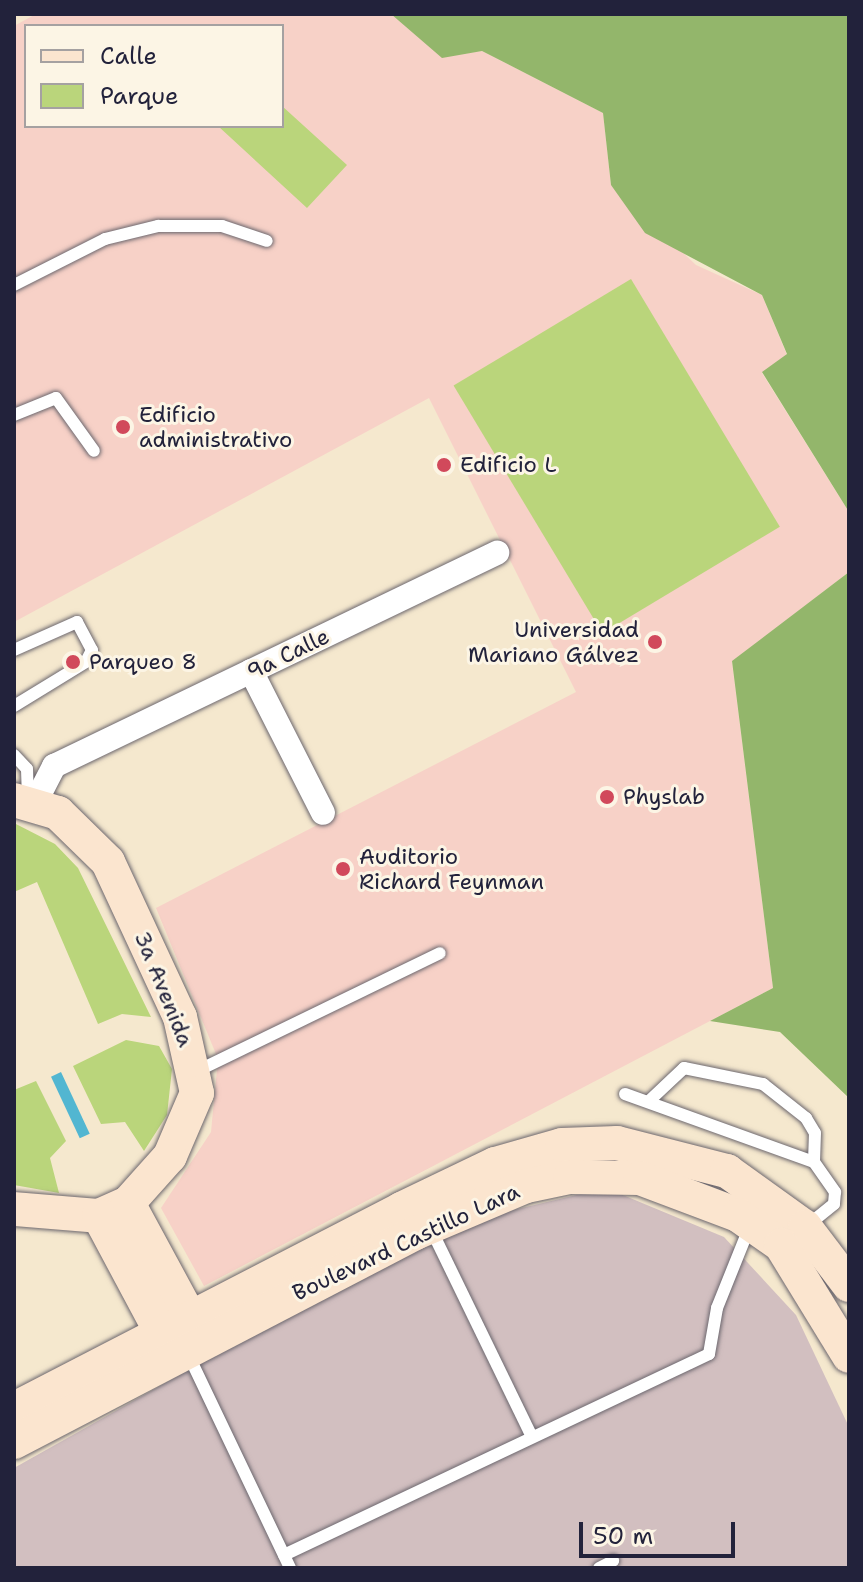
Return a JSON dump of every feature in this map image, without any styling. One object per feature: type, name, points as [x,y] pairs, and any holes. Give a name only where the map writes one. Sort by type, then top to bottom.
[{"type":"street","name":"9a Calle","points":[[32,803],[80,757],[497,553]]},
{"type":"street","points":[[251,671],[323,813]]},
{"type":"street","name":"3a Avenida","points":[[32,803],[108,862],[180,1017],[195,1072],[191,1119],[170,1156],[114,1209]]},
{"type":"street","name":"Boulevard Castillo Lara","points":[[17,1425],[183,1340],[315,1267],[416,1223],[521,1171],[617,1143],[672,1153],[727,1171],[805,1227],[849,1356]]},
{"type":"street","name":"Boulevard Castillo Lara","points":[[521,1171],[570,1177],[640,1178],[694,1193],[751,1224],[849,1285]]},
{"type":"street","points":[[14,1209],[114,1209],[183,1340]]},
{"type":"lane","points":[[14,285],[105,239],[158,226],[222,226],[267,241]]},
{"type":"lane","points":[[14,415],[56,398],[94,451]]},
{"type":"lane","points":[[14,650],[77,622],[92,650],[86,662],[14,706]]},
{"type":"lane","points":[[14,755],[27,769],[32,803]]},
{"type":"lane","points":[[195,1072],[440,953]]},
{"type":"lane","points":[[649,1101],[684,1068],[763,1084],[806,1118],[815,1133],[814,1162]]},
{"type":"lane","points":[[625,1094],[814,1162],[835,1192],[834,1204],[805,1227]]},
{"type":"lane","points":[[416,1223],[532,1437]]},
{"type":"lane","points":[[284,1555],[709,1354],[717,1308],[751,1224]]},
{"type":"lane","points":[[183,1340],[290,1568]]},
{"type":"lane","points":[[599,1568],[613,1561]]},
{"type":"shaded area","name":"Universidad Mariano Gálvez","points":[[36,14],[391,14],[442,57],[482,51],[603,113],[611,185],[696,265],[762,295],[787,355],[762,373],[849,512],[849,572],[732,662],[773,988],[204,1286],[161,1208],[211,1132],[218,1059],[156,908],[576,692],[429,398],[14,622],[14,26]]},
{"type":"shaded area","points":[[606,1188],[724,1237],[796,1315],[849,1427],[849,1568],[14,1568],[14,1468],[290,1313],[484,1217]]},
{"type":"green space","points":[[391,14],[849,14],[849,512],[762,372],[787,354],[762,295],[645,233],[611,185],[603,113],[482,51],[442,58]]},
{"type":"green space","points":[[284,108],[347,165],[307,208],[220,128],[284,128]]},
{"type":"green space","points":[[631,279],[780,527],[602,633],[454,386]]},
{"type":"green space","points":[[849,572],[849,1098],[780,1032],[710,1021],[773,988],[732,661]]},
{"type":"green space","points":[[14,823],[55,844],[78,868],[151,1017],[122,1014],[98,1024],[37,882],[14,892]]},
{"type":"green space","points":[[126,1040],[159,1046],[172,1069],[167,1115],[144,1151],[125,1122],[101,1124],[73,1066]]},
{"type":"green space","points":[[36,1081],[66,1141],[50,1158],[59,1193],[14,1185],[14,1090]]},
{"type":"water","points":[[61,1072],[90,1134],[80,1138],[51,1077]]},
{"type":"place","name":"Edificio administrativo","points":[[123,427]]},
{"type":"place","name":"Edificio L","points":[[444,465]]},
{"type":"place","name":"Universidad Mariano Gálvez","points":[[655,642]]},
{"type":"place","name":"Parqueo 8","points":[[73,662]]},
{"type":"place","name":"Physlab","points":[[607,797]]},
{"type":"place","name":"Auditorio Richard Feynman","points":[[343,869]]}]
